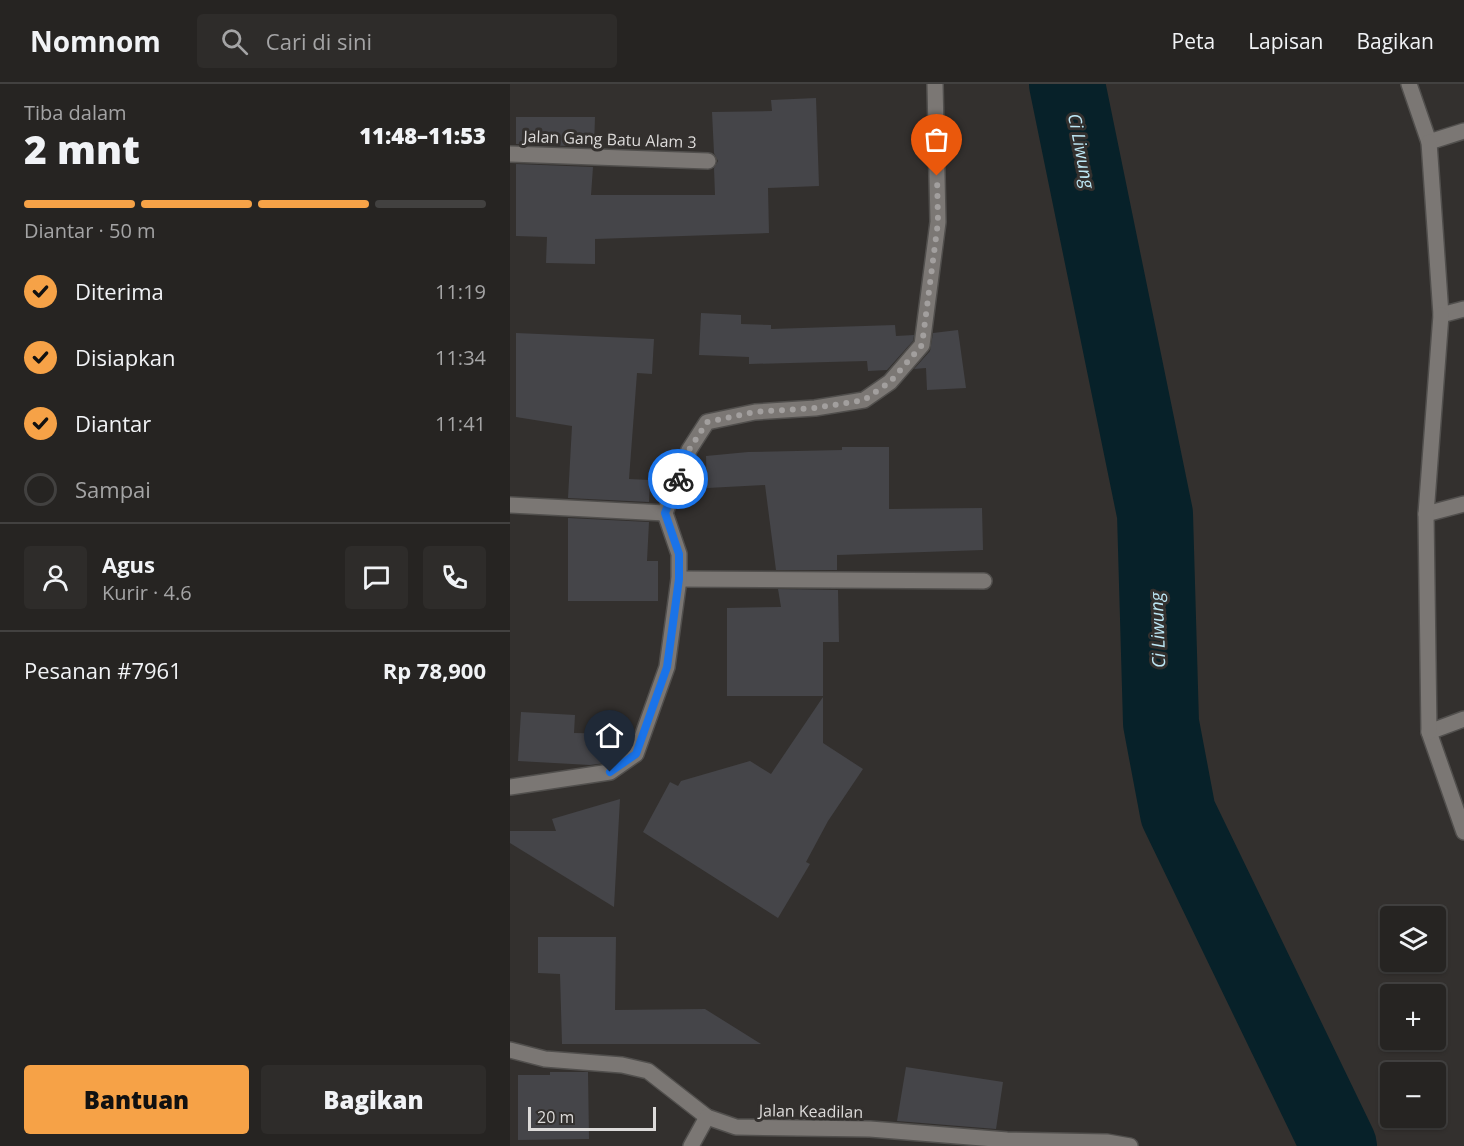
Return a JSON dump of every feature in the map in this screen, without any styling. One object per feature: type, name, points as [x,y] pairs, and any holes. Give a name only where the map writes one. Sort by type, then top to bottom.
[{"type":"street","points":[[510,787],[610,772],[636,754],[667,667],[679,579],[679,554],[665,513],[689,450],[707,422],[754,412],[815,408],[864,400],[890,382],[922,345],[938,222],[935,84]]},
{"type":"street","points":[[1409,84],[1429,142],[1441,315],[1426,514],[1429,732],[1464,832]]},
{"type":"street","points":[[1429,142],[1464,131]]},
{"type":"street","name":"Jalan Gang Batu Alam 3","points":[[510,154],[708,161]]},
{"type":"street","points":[[1441,315],[1464,309]]},
{"type":"street","points":[[1426,514],[1464,504]]},
{"type":"street","points":[[510,505],[665,513]]},
{"type":"street","points":[[679,579],[984,581]]},
{"type":"street","points":[[1429,732],[1464,719]]},
{"type":"street","name":"Jalan Keadilan","points":[[510,1050],[545,1059],[622,1065],[648,1071],[707,1117],[736,1127],[870,1129],[1007,1140],[1107,1142],[1130,1146]]},
{"type":"street","points":[[691,1146],[707,1117]]},
{"type":"building","points":[[816,98],[819,186],[768,188],[769,233],[595,239],[595,264],[546,263],[547,237],[516,236],[516,164],[593,167],[591,195],[715,195],[714,168],[718,161],[714,153],[712,112],[772,111],[771,100]]},
{"type":"building","points":[[516,117],[595,117],[594,147],[516,144]]},
{"type":"building","points":[[701,313],[741,315],[741,324],[771,325],[771,329],[895,325],[896,336],[914,335],[913,341],[887,370],[868,371],[867,361],[749,364],[749,357],[699,355]]},
{"type":"building","points":[[958,330],[966,388],[927,390],[926,368],[914,369],[930,351],[933,333]]},
{"type":"building","points":[[516,333],[654,339],[652,374],[637,373],[629,479],[650,480],[649,502],[568,498],[572,426],[516,417]]},
{"type":"building","points":[[842,447],[889,447],[889,509],[982,508],[983,550],[837,555],[837,570],[776,570],[765,485],[707,488],[706,456],[748,452],[842,450]]},
{"type":"building","points":[[568,518],[649,522],[647,561],[658,561],[658,601],[568,601]]},
{"type":"building","points":[[778,589],[838,590],[839,642],[823,642],[823,696],[727,696],[727,608],[781,607]]},
{"type":"building","points":[[823,697],[823,743],[863,769],[828,821],[806,862],[810,864],[778,918],[643,832],[670,782],[678,786],[681,781],[750,761],[771,774]]},
{"type":"building","points":[[521,712],[575,715],[574,733],[624,734],[623,751],[606,763],[590,765],[518,761]]},
{"type":"building","points":[[620,799],[614,907],[510,843],[510,831],[556,831],[552,819]]},
{"type":"building","points":[[538,937],[616,937],[615,1010],[705,1009],[761,1044],[562,1044],[560,974],[538,973]]},
{"type":"building","points":[[906,1067],[1003,1082],[996,1129],[897,1121]]},
{"type":"building","points":[[550,1072],[588,1072],[589,1139],[518,1140],[518,1075],[550,1075]]},
{"type":"waterway","name":"Ci Liwung","points":[[1067,84],[1155,514],[1161,723],[1178,813],[1339,1146]]},
{"type":"way so far","points":[[678,479],[689,450],[707,422],[754,412],[815,408],[864,400],[890,382],[922,345],[938,222],[937,176]]},
{"type":"route","points":[[610,772],[636,754],[653,712],[667,667],[679,579],[679,554],[665,513],[678,479]]}]
